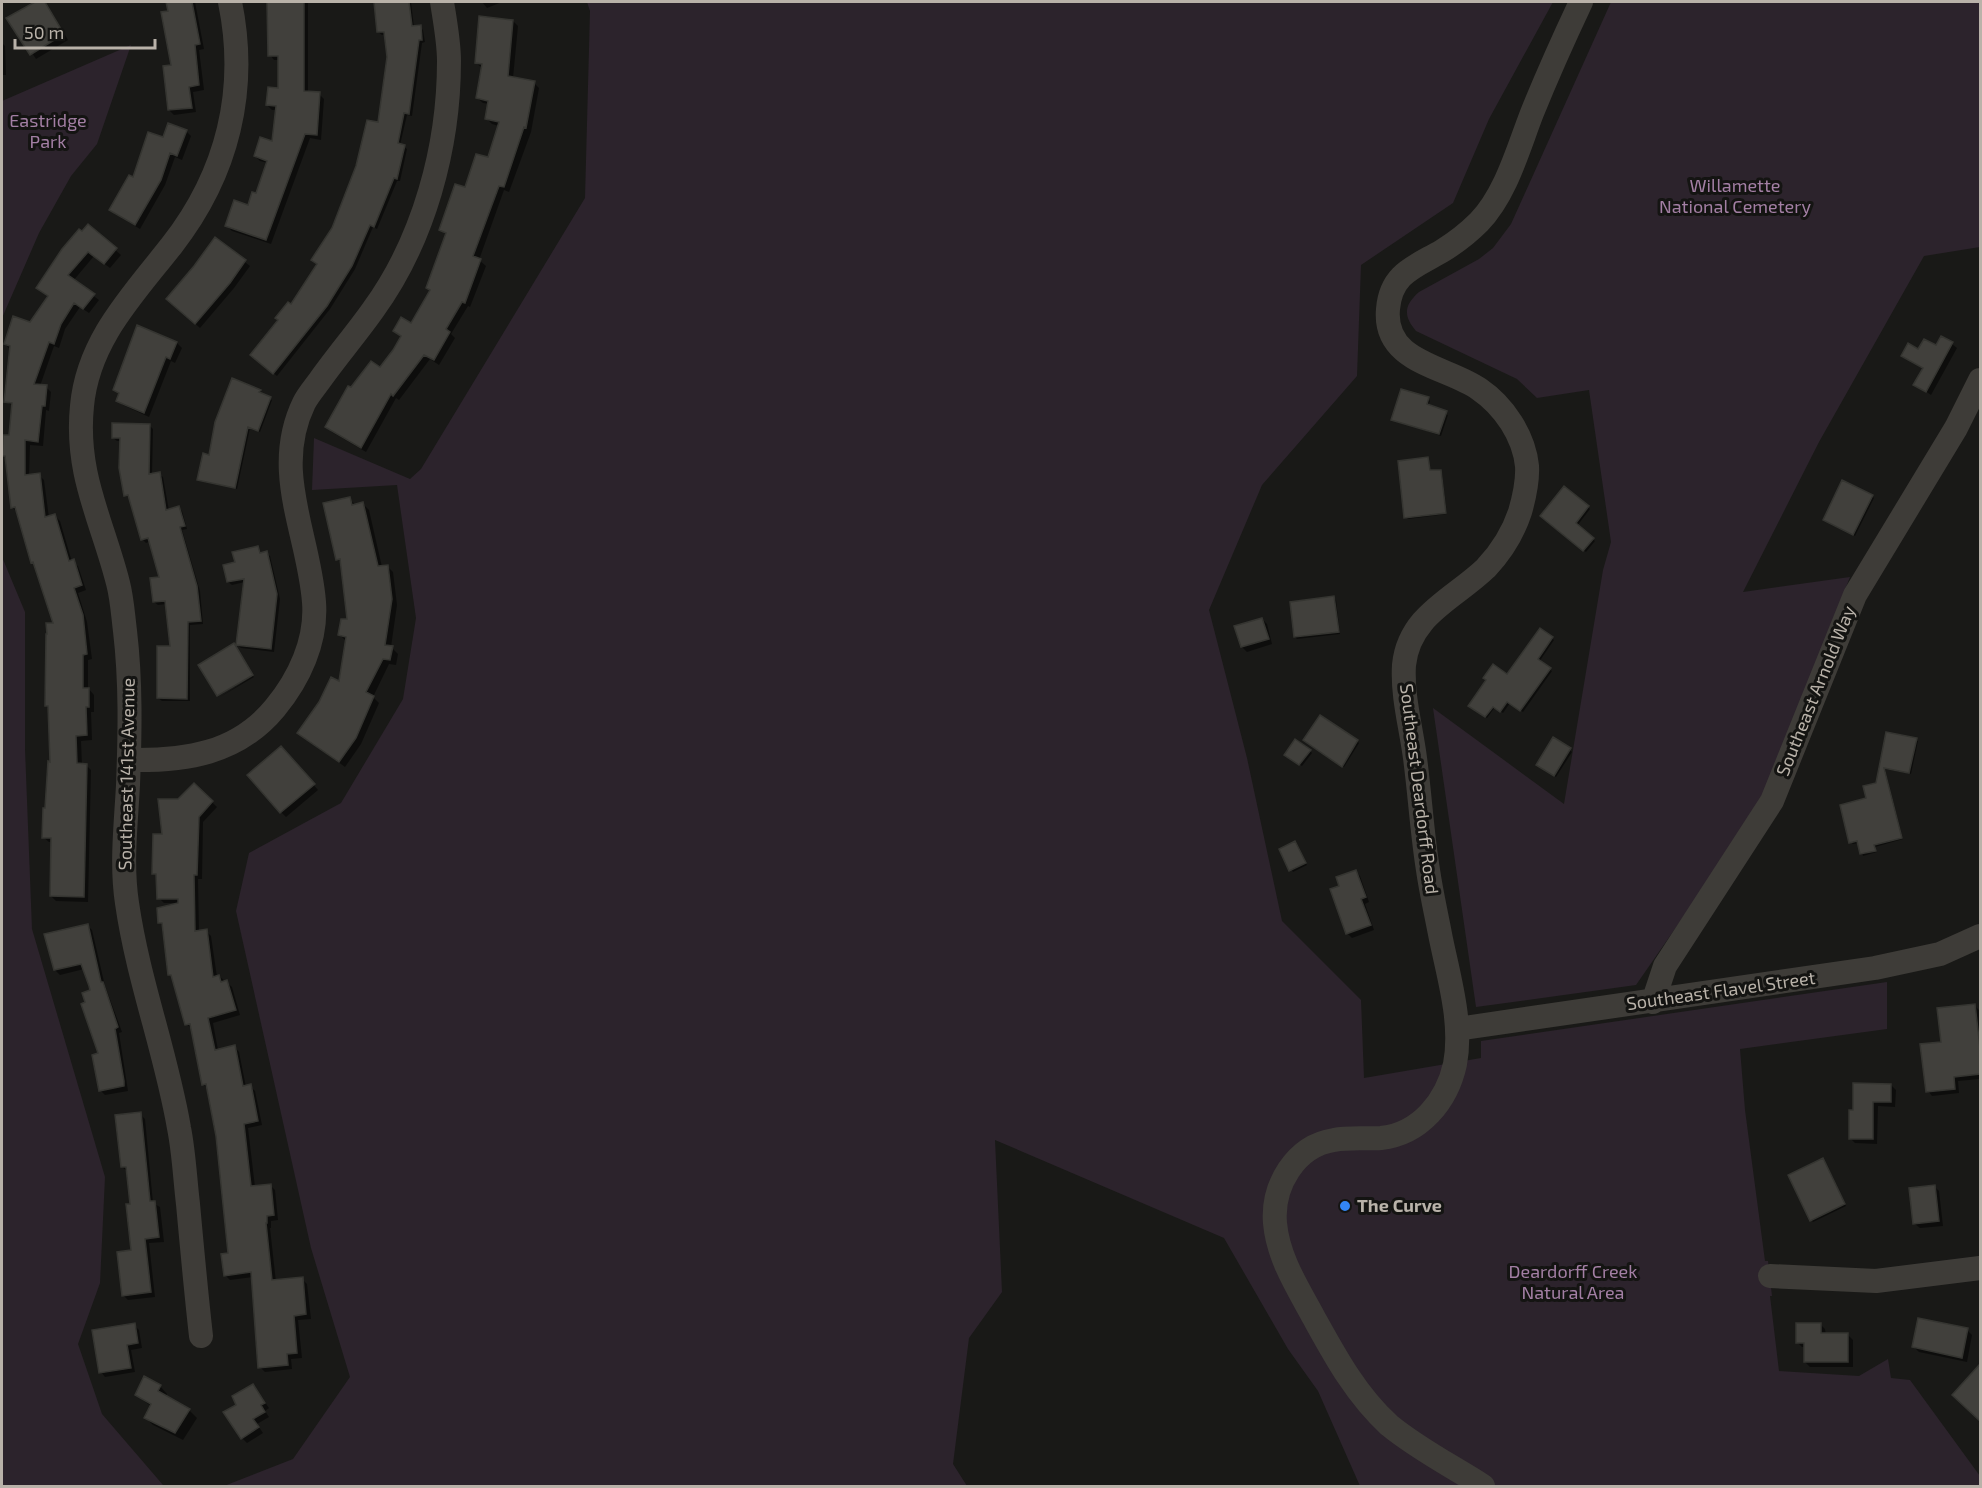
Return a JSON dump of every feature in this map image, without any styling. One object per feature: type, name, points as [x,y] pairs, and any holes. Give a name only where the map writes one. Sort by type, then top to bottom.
[{"type":"street","name":"Southeast 141st Avenue","points":[[201,1336],[180,1130],[167,1070],[145,992],[126,901],[124,861],[130,713],[125,630],[119,586],[89,493],[81,450],[82,405],[92,360],[101,339],[126,301],[174,242],[203,198],[214,175],[230,126],[238,75],[234,20],[230,2]]},
{"type":"street","points":[[129,760],[165,760],[205,754],[229,744],[250,732],[269,716],[300,672],[311,639],[314,604],[310,569],[291,492],[290,465],[295,429],[304,402],[374,309],[394,277],[425,207],[437,163],[448,96],[449,58],[442,2]]},
{"type":"street","name":"Southeast Deardorff Road","points":[[1483,1486],[1399,1433],[1384,1420],[1356,1387],[1335,1355],[1288,1269],[1280,1248],[1275,1222],[1276,1200],[1285,1175],[1300,1156],[1310,1148],[1331,1140],[1383,1138],[1411,1129],[1434,1109],[1443,1096],[1451,1077],[1457,1046],[1457,1029],[1428,871],[1404,686],[1404,665],[1408,645],[1416,628],[1485,569],[1502,550],[1515,527],[1522,505],[1527,483],[1527,467],[1523,448],[1513,426],[1495,403],[1479,388],[1413,359],[1401,348],[1390,331],[1388,306],[1392,290],[1401,275],[1462,237],[1480,221],[1493,204],[1581,2]]},
{"type":"street","name":"Southeast Arnold Way","points":[[1653,1002],[1665,966],[1772,801],[1855,595],[1956,428],[1980,380]]},
{"type":"street","name":"Southeast Flavel Street","points":[[1457,1029],[1653,1002],[1921,960],[1955,949],[1980,936]]},
{"type":"street","points":[[1770,1276],[1876,1281],[1980,1268]]},
{"type":"green space","name":"Deardorff Creek Natural Area","points":[[587,2],[1553,2],[1489,119],[1453,203],[1361,265],[1357,376],[1262,485],[1209,610],[1247,758],[1282,921],[1361,1000],[1364,1078],[1481,1058],[1481,1041],[1887,982],[1887,1029],[1740,1049],[1745,1110],[1765,1261],[1768,1261],[1779,1371],[1859,1376],[1888,1359],[1891,1378],[1910,1380],[1980,1476],[1980,1486],[1360,1486],[1318,1391],[1288,1349],[1224,1238],[995,1140],[1002,1292],[969,1338],[953,1464],[967,1486],[224,1486],[293,1459],[350,1377],[311,1248],[236,911],[249,853],[341,803],[403,699],[416,618],[397,485],[312,490],[314,438],[410,479],[421,469],[585,198],[590,11]]},
{"type":"green space","name":"Willamette National Cemetery","points":[[1611,2],[1980,2],[1980,247],[1924,256],[1819,442],[1743,592],[1850,577],[1758,809],[1636,985],[1476,1007],[1433,708],[1564,804],[1603,570],[1611,542],[1589,390],[1537,398],[1517,379],[1416,331],[1409,320],[1407,311],[1410,301],[1419,292],[1479,259],[1493,248],[1511,224]]},
{"type":"green space","name":"Eastridge Park","points":[[131,45],[97,144],[71,176],[39,233],[2,318],[2,101]]},
{"type":"green space","points":[[2,557],[25,612],[25,749],[32,929],[105,1177],[100,1283],[78,1344],[102,1414],[163,1485],[172,1486],[2,1486]]},
{"type":"building","points":[[35,2],[45,2],[64,34],[30,55],[6,18]]},
{"type":"building","points":[[166,2],[192,2],[200,44],[195,45],[199,85],[189,87],[192,108],[168,110],[163,66],[171,65],[161,12],[168,11]]},
{"type":"building","points":[[267,2],[304,2],[304,91],[320,92],[317,135],[305,134],[266,240],[225,226],[234,200],[248,205],[252,192],[256,193],[267,161],[254,156],[260,137],[272,141],[276,106],[266,105],[268,87],[278,88],[278,56],[268,56]]},
{"type":"building","points":[[374,2],[409,2],[412,26],[421,25],[422,40],[419,40],[409,114],[404,113],[398,143],[405,145],[397,179],[394,178],[374,227],[370,225],[352,266],[327,306],[273,374],[250,355],[278,320],[275,318],[288,302],[291,304],[317,264],[311,260],[332,228],[356,166],[367,120],[378,122],[387,57],[384,32],[377,32]]},
{"type":"building","points":[[479,16],[513,20],[508,76],[535,81],[526,128],[524,127],[504,187],[499,186],[473,256],[481,259],[465,303],[462,302],[446,329],[450,332],[434,360],[424,355],[393,396],[391,394],[361,448],[325,427],[348,386],[351,387],[371,361],[380,367],[401,336],[393,331],[401,317],[411,323],[430,290],[426,288],[446,233],[439,230],[455,184],[465,187],[476,154],[488,157],[499,122],[485,119],[488,101],[476,98],[482,64],[475,63]]},
{"type":"building","points":[[168,123],[187,130],[177,156],[170,153],[161,180],[135,225],[109,210],[129,175],[133,177],[148,132],[163,137]]},
{"type":"building","points":[[88,224],[117,248],[104,264],[88,252],[68,275],[95,294],[83,309],[74,303],[61,324],[54,344],[49,342],[34,384],[47,385],[38,442],[25,440],[25,475],[40,473],[45,517],[55,514],[69,561],[74,559],[82,585],[74,588],[83,615],[87,654],[83,655],[83,688],[89,688],[89,707],[86,707],[87,735],[76,736],[77,763],[87,764],[84,897],[50,896],[51,838],[42,838],[48,761],[50,762],[48,706],[45,706],[46,623],[53,623],[33,562],[31,563],[15,507],[11,508],[5,456],[2,456],[3,435],[9,435],[12,403],[4,402],[10,346],[4,344],[13,316],[30,322],[48,296],[36,288],[62,249],[79,229],[82,231]]},
{"type":"building","points":[[215,237],[246,260],[230,283],[195,324],[166,299]]},
{"type":"building","points":[[137,325],[177,342],[170,359],[166,357],[144,413],[116,401],[119,393],[113,390]]},
{"type":"building","points":[[1941,336],[1953,342],[1926,392],[1913,385],[1923,368],[1901,356],[1908,343],[1918,349],[1924,339],[1936,345]]},
{"type":"building","points":[[232,378],[261,390],[259,392],[271,397],[258,431],[248,427],[235,488],[197,480],[203,453],[209,455],[215,422]]},
{"type":"building","points":[[1401,389],[1429,397],[1427,404],[1447,411],[1439,434],[1391,420]]},
{"type":"building","points":[[112,423],[150,424],[149,474],[160,472],[166,510],[179,506],[185,526],[180,527],[197,586],[201,621],[188,622],[187,699],[157,698],[157,646],[170,646],[165,601],[153,602],[150,578],[159,577],[148,538],[141,540],[128,495],[124,496],[119,468],[120,438],[112,438]]},
{"type":"building","points":[[1428,457],[1430,470],[1441,470],[1446,513],[1404,518],[1398,461]]},
{"type":"building","points":[[1842,480],[1873,495],[1853,535],[1823,520]]},
{"type":"building","points":[[1564,486],[1589,506],[1576,523],[1594,538],[1583,551],[1540,516]]},
{"type":"building","points":[[350,497],[352,505],[363,502],[378,566],[388,565],[392,599],[385,645],[393,646],[390,660],[383,659],[366,692],[374,696],[356,738],[339,762],[297,733],[319,702],[331,677],[339,681],[346,637],[338,635],[341,619],[347,619],[340,559],[336,560],[323,503]]},
{"type":"building","points":[[258,546],[260,553],[267,551],[277,594],[271,649],[236,645],[244,579],[227,582],[223,565],[235,562],[232,552]]},
{"type":"building","points":[[1334,596],[1339,632],[1294,637],[1290,602]]},
{"type":"building","points":[[1262,618],[1269,639],[1241,647],[1234,626]]},
{"type":"building","points":[[1540,628],[1553,637],[1538,659],[1551,668],[1520,711],[1507,702],[1500,712],[1493,707],[1485,717],[1468,706],[1486,680],[1483,678],[1493,664],[1507,674]]},
{"type":"building","points":[[234,643],[253,675],[217,696],[198,665]]},
{"type":"building","points":[[1320,715],[1358,740],[1342,767],[1303,740]]},
{"type":"building","points":[[1886,732],[1917,738],[1909,773],[1884,768],[1902,838],[1874,845],[1876,851],[1860,854],[1857,841],[1849,843],[1840,805],[1866,798],[1863,786],[1876,783]]},
{"type":"building","points":[[1553,737],[1571,748],[1554,776],[1536,765]]},
{"type":"building","points":[[1295,739],[1311,750],[1299,765],[1284,755]]},
{"type":"building","points":[[281,746],[315,784],[280,813],[247,775]]},
{"type":"building","points":[[194,783],[213,801],[199,817],[197,875],[194,875],[195,931],[207,929],[213,977],[219,975],[221,982],[227,980],[236,1010],[208,1018],[215,1050],[235,1045],[243,1086],[251,1084],[258,1121],[244,1124],[251,1186],[271,1184],[274,1215],[267,1216],[266,1223],[272,1280],[303,1277],[306,1314],[294,1316],[297,1353],[287,1354],[288,1365],[258,1368],[251,1272],[224,1276],[221,1254],[228,1253],[216,1136],[206,1084],[202,1085],[190,1024],[185,1025],[171,975],[168,975],[162,923],[158,923],[157,908],[178,903],[178,899],[157,899],[156,874],[152,874],[153,834],[162,834],[158,799],[178,799]]},
{"type":"building","points":[[1295,841],[1306,863],[1289,871],[1279,849]]},
{"type":"building","points":[[1356,870],[1366,897],[1361,899],[1371,925],[1346,934],[1330,889],[1339,886],[1336,877]]},
{"type":"building","points":[[88,924],[101,982],[103,982],[118,1027],[115,1029],[124,1081],[124,1086],[99,1091],[92,1055],[98,1053],[81,1004],[85,1002],[82,993],[90,990],[89,986],[81,964],[54,970],[44,934]]},
{"type":"building","points":[[1975,1004],[1980,1048],[1980,1074],[1954,1077],[1955,1089],[1926,1092],[1920,1044],[1941,1042],[1937,1008]]},
{"type":"building","points":[[1853,1083],[1891,1084],[1891,1102],[1873,1102],[1873,1139],[1849,1139],[1849,1110],[1853,1110]]},
{"type":"building","points":[[141,1112],[150,1201],[155,1201],[159,1237],[145,1239],[151,1292],[122,1296],[117,1252],[131,1250],[126,1204],[130,1204],[126,1167],[121,1167],[115,1115]]},
{"type":"building","points":[[1823,1158],[1845,1204],[1810,1221],[1788,1175]]},
{"type":"building","points":[[1935,1185],[1939,1221],[1913,1224],[1909,1188]]},
{"type":"building","points":[[1918,1318],[1968,1328],[1962,1358],[1912,1347]]},
{"type":"building","points":[[135,1323],[138,1343],[127,1345],[131,1368],[99,1373],[92,1330]]},
{"type":"building","points":[[1796,1323],[1821,1323],[1821,1333],[1848,1333],[1848,1362],[1804,1362],[1804,1343],[1796,1343]]},
{"type":"building","points":[[1980,1364],[1980,1421],[1952,1395]]},
{"type":"building","points":[[144,1376],[161,1385],[158,1391],[190,1409],[175,1433],[144,1418],[151,1404],[135,1395]]},
{"type":"building","points":[[253,1384],[265,1403],[261,1405],[265,1412],[253,1419],[259,1427],[241,1439],[223,1412],[236,1405],[232,1396]]},
{"type":"place","name":"The Curve","points":[[1345,1206]]}]
